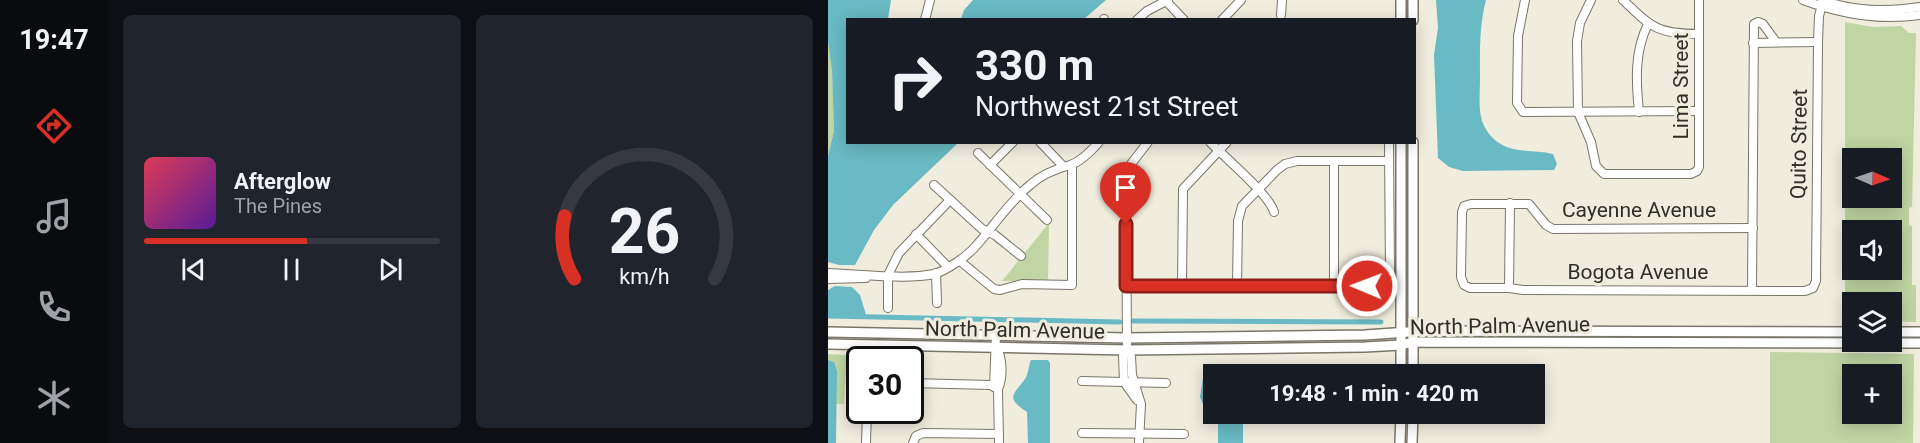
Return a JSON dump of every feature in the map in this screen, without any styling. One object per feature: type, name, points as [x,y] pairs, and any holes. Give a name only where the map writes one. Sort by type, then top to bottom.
[{"type":"main road","points":[[1401,0],[1401,18]]},
{"type":"main road","points":[[1413,0],[1413,18]]},
{"type":"main road","points":[[1401,144],[1401,364]]},
{"type":"main road","points":[[1413,144],[1413,364]]},
{"type":"main road","name":"North Palm Avenue","points":[[828,332],[1127,338],[1365,335],[1413,332],[1842,332]]},
{"type":"main road","name":"North Palm Avenue","points":[[1904,338],[1920,332]]},
{"type":"main road","name":"North Palm Avenue","points":[[828,344],[1127,350],[1401,345],[1413,342],[1904,338],[1920,343]]},
{"type":"main road","points":[[1400,443],[1401,424]]},
{"type":"main road","points":[[1412,443],[1413,424]]},
{"type":"street","points":[[926,18],[930,0]]},
{"type":"street","points":[[1139,18],[1167,0],[1182,18]]},
{"type":"street","points":[[1281,15],[1282,0]]},
{"type":"street","points":[[1525,0],[1518,36],[1517,103],[1523,112],[1699,111]]},
{"type":"street","points":[[1578,112],[1577,41],[1580,23],[1591,0]]},
{"type":"street","points":[[1623,0],[1648,24],[1661,31],[1699,34]]},
{"type":"street","name":"Lima Street","points":[[1578,112],[1591,142],[1596,166],[1604,174],[1691,174],[1696,171],[1699,167],[1699,0]]},
{"type":"street","points":[[1803,0],[1873,9],[1920,7]]},
{"type":"street","points":[[1223,18],[1239,1]]},
{"type":"street","points":[[1822,2],[1837,12],[1872,17],[1920,15]]},
{"type":"street","name":"Quito Street","points":[[1813,288],[1816,281],[1818,42],[1822,2]]},
{"type":"street","points":[[1752,290],[1754,26],[1758,22],[1764,24],[1776,42]]},
{"type":"street","points":[[1639,112],[1637,58],[1640,39],[1648,24]]},
{"type":"street","points":[[1753,43],[1818,42]]},
{"type":"street","points":[[990,165],[1011,144]]},
{"type":"street","points":[[960,261],[994,289],[1000,290],[1022,284],[1072,285],[1067,165],[1042,144]]},
{"type":"street","points":[[828,273],[915,276],[936,273],[960,261],[975,247],[1019,194],[1037,179],[1067,165],[1094,144]]},
{"type":"street","points":[[1140,416],[1137,400],[1126,376],[1131,356],[1127,350],[1126,183],[1128,168],[1146,144]]},
{"type":"street","points":[[1212,144],[1258,190],[1272,206],[1274,212]]},
{"type":"street","points":[[1182,286],[1183,189],[1225,144]]},
{"type":"street","points":[[1126,286],[1383,286],[1390,279],[1389,144]]},
{"type":"street","points":[[978,153],[1047,220]]},
{"type":"street","points":[[1238,286],[1239,213],[1246,201],[1285,164],[1297,161],[1389,161]]},
{"type":"street","points":[[1334,286],[1335,161]]},
{"type":"street","points":[[934,185],[982,229],[1021,255]]},
{"type":"street","points":[[888,308],[888,275],[899,253],[950,200]]},
{"type":"street","points":[[1509,203],[1509,288]]},
{"type":"street","name":"Cayenne Avenue","points":[[1464,285],[1461,271],[1462,212],[1464,206],[1471,204],[1529,204],[1546,225],[1553,229],[1753,228]]},
{"type":"street","points":[[916,234],[947,266]]},
{"type":"street","points":[[936,273],[937,303]]},
{"type":"street","points":[[828,279],[853,280],[873,277],[876,274]]},
{"type":"street","name":"Bogota Avenue","points":[[1464,285],[1470,288],[1534,290],[1805,291],[1813,288]]},
{"type":"street","points":[[913,442],[916,436],[923,434],[999,439],[992,364],[996,335]]},
{"type":"street","points":[[924,384],[994,387],[1001,383],[1000,354],[996,347]]},
{"type":"street","points":[[1082,381],[1126,376],[1134,382],[1141,404],[1139,443]]},
{"type":"street","points":[[1134,382],[1166,382]]},
{"type":"street","points":[[866,443],[867,424]]},
{"type":"street","points":[[1082,433],[1184,434]]},
{"type":"green space","points":[[1845,22],[1873,27],[1901,26],[1909,33],[1916,33],[1912,207],[1909,208],[1909,225],[1912,226],[1912,285],[1916,285],[1916,322],[1902,321],[1902,292],[1845,292],[1845,280],[1902,280],[1902,220],[1845,220],[1845,208],[1902,208],[1902,148],[1845,148]]},
{"type":"green space","points":[[828,42],[832,71],[834,131],[828,156]]},
{"type":"green space","points":[[1049,223],[1048,282],[1002,281]]},
{"type":"green space","points":[[1770,352],[1914,354],[1913,443],[1770,443]]},
{"type":"green space","points":[[828,354],[846,355],[844,404],[836,404],[837,371],[834,363],[828,360]]},
{"type":"water","points":[[828,0],[891,0],[888,18],[846,18],[846,144],[957,144],[893,205],[874,230],[855,265],[828,262],[828,156],[834,131],[832,71],[828,42]]},
{"type":"water","points":[[973,0],[1106,0],[1085,18],[961,18],[964,10]]},
{"type":"water","points":[[1436,0],[1486,0],[1480,39],[1482,121],[1491,136],[1505,146],[1553,154],[1557,164],[1554,170],[1463,171],[1449,167],[1438,158],[1434,55],[1438,28]]},
{"type":"water","points":[[835,286],[852,287],[860,295],[867,318],[828,316],[828,290]]},
{"type":"water","points":[[828,360],[834,362],[837,371],[836,443],[828,443]]},
{"type":"water","points":[[1031,360],[1048,360],[1050,363],[1050,443],[1028,443],[1027,412],[1016,403],[1013,397],[1026,377]]},
{"type":"water","points":[[1203,378],[1203,404],[1200,397]]},
{"type":"water","points":[[1218,424],[1243,424],[1243,443],[1218,443]]},
{"type":"waterway","points":[[828,316],[1120,322]]},
{"type":"waterway","points":[[1133,321],[1381,322]]},
{"type":"route","points":[[1126,224],[1126,286],[1367,286]]}]
